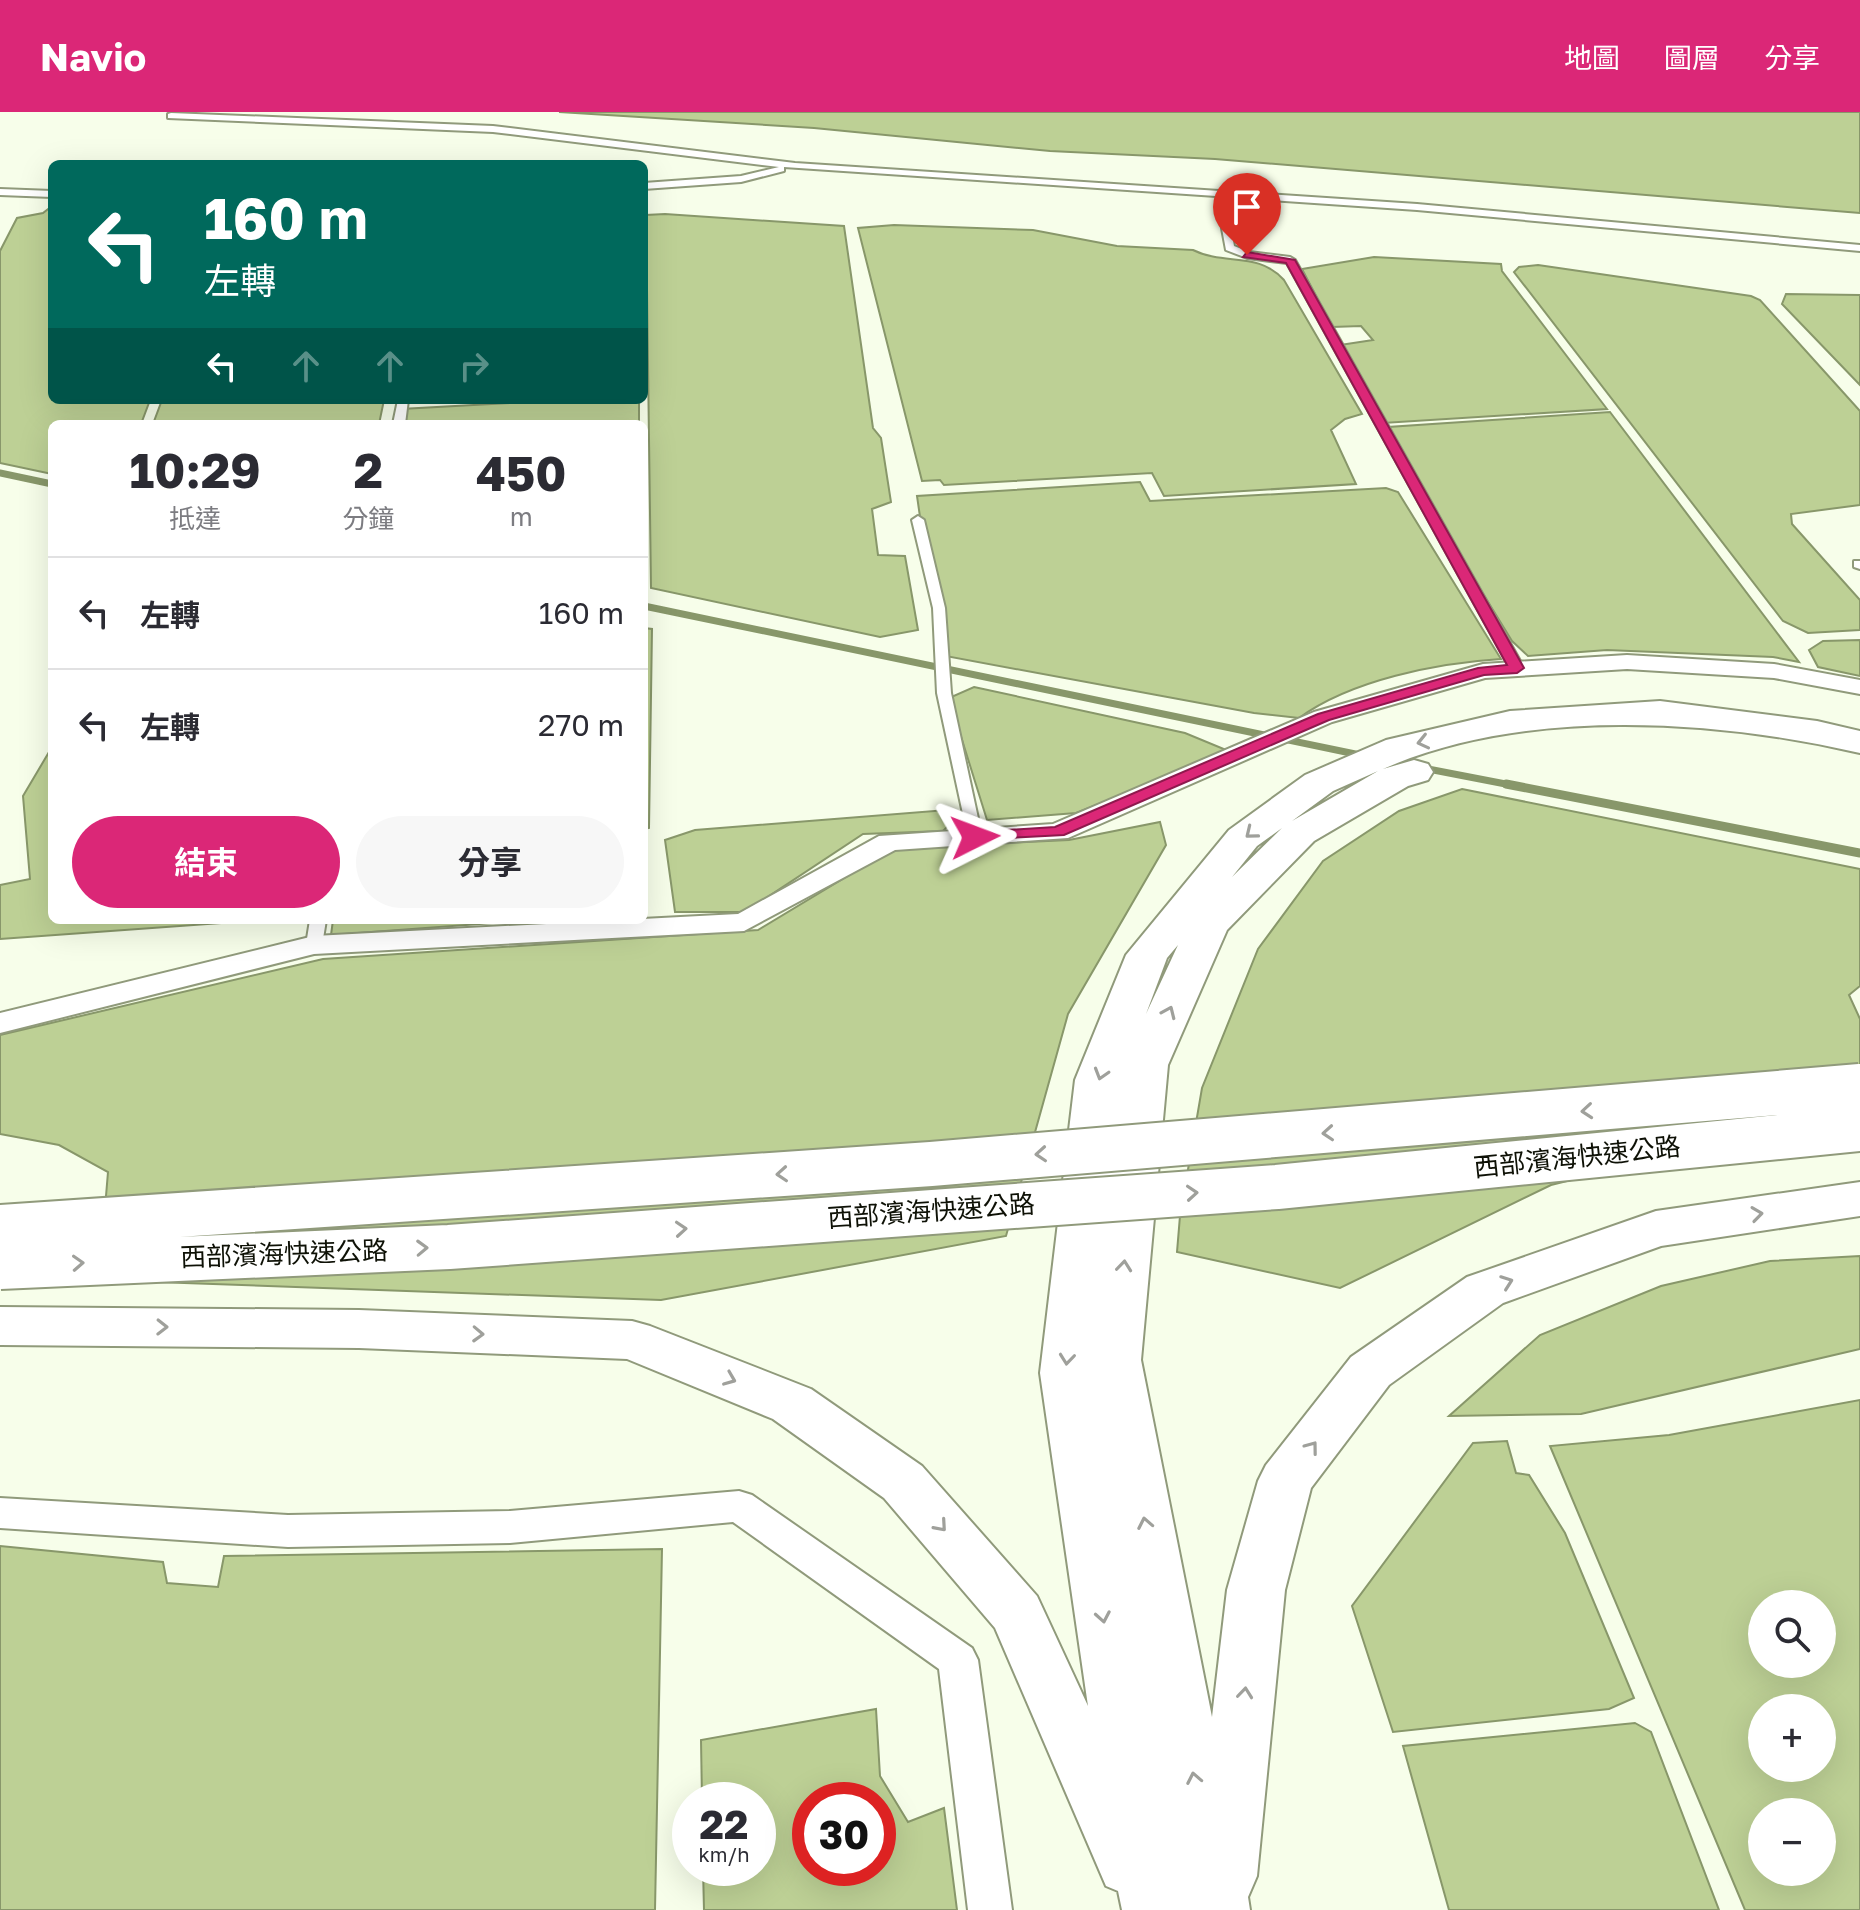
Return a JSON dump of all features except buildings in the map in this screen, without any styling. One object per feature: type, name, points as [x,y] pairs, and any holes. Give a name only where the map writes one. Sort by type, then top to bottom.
[{"type":"highway","points":[[1220,1910],[1115,1360],[1145,1065],[1208,925],[1300,833],[1394,778],[1400,763],[1510,722],[1660,712],[1817,732],[1860,742]]},
{"type":"highway","points":[[1151,1910],[1066,1373],[1098,1080],[1147,955],[1243,838],[1319,783],[1400,763],[1523,740],[1643,727],[1769,740],[1839,753],[1860,763]]},
{"type":"highway","points":[[1641,1106],[1860,1066]]},
{"type":"highway","name":"西部濱海快速公路","points":[[0,1227],[586,1188],[1366,1130],[1860,1086]]},
{"type":"highway","name":"西部濱海快速公路","points":[[0,1267],[449,1247],[1277,1187],[1860,1129]]},
{"type":"highway","points":[[1220,1910],[1256,1590],[1285,1481],[1370,1371],[1485,1290],[1642,1234],[1860,1199]]},
{"type":"highway","points":[[0,1326],[359,1329],[632,1340],[792,1404],[903,1482],[1017,1613],[1151,1910]]},
{"type":"street","points":[[0,1023],[316,933],[744,922],[889,842],[1058,832],[1323,717],[1483,671],[1627,662],[1774,671],[1860,687]]},
{"type":"street","points":[[0,1513],[288,1531],[510,1527],[739,1506],[958,1660],[990,1910]]},
{"type":"lane","points":[[171,116],[493,129],[795,166],[1417,207],[1860,248]]},
{"type":"lane","points":[[648,186],[741,179],[795,166]]},
{"type":"lane","points":[[0,192],[48,194]]},
{"type":"lane","points":[[1220,194],[1229,248],[1247,255],[1290,260],[1517,668]]},
{"type":"lane","points":[[918,520],[939,608],[944,693],[975,837]]},
{"type":"shaded area","points":[[559,112],[1860,112],[1860,213],[1215,159],[1050,151],[814,128]]},
{"type":"shaded area","points":[[48,209],[48,404],[148,404],[142,420],[48,420],[48,473],[0,463],[0,251],[17,218]]},
{"type":"shaded area","points":[[648,215],[844,226],[873,428],[881,438],[891,502],[872,509],[878,555],[905,556],[918,630],[880,637],[651,588]]},
{"type":"shaded area","points":[[894,225],[1033,230],[1117,246],[1193,250],[1205,255],[1252,262],[1274,271],[1284,280],[1362,414],[1345,419],[1331,430],[1356,484],[1164,496],[1152,473],[944,485],[940,480],[922,481],[858,228]]},
{"type":"shaded area","points":[[1374,257],[1501,264],[1502,271],[1607,409],[1383,423],[1340,345],[1373,340],[1361,326],[1332,327],[1302,269]]},
{"type":"shaded area","points":[[1538,265],[1751,296],[1760,300],[1860,411],[1860,505],[1791,514],[1792,524],[1860,600],[1860,630],[1808,633],[1783,621],[1514,272],[1519,267]]},
{"type":"shaded area","points":[[1786,294],[1860,295],[1860,385],[1782,304]]},
{"type":"shaded area","points":[[160,404],[383,404],[380,420],[154,420]]},
{"type":"shaded area","points":[[492,404],[639,404],[639,420],[400,420],[401,409]]},
{"type":"shaded area","points":[[1610,412],[1799,662],[1773,657],[1607,650],[1528,656],[1512,641],[1387,437],[1388,427]]},
{"type":"shaded area","points":[[1140,482],[1150,501],[1386,488],[1398,492],[1501,659],[1423,669],[1396,676],[1344,693],[1299,718],[1254,713],[940,655],[917,496]]},
{"type":"shaded area","points":[[648,628],[652,629],[648,828]]},
{"type":"shaded area","points":[[1860,640],[1860,676],[1818,667],[1809,650],[1823,641]]},
{"type":"shaded area","points":[[974,687],[1185,733],[1231,752],[1076,813],[987,820],[949,698]]},
{"type":"shaded area","points":[[48,754],[48,924],[208,924],[0,939],[0,885],[30,879],[23,796]]},
{"type":"shaded area","points":[[1462,789],[1860,869],[1860,986],[1849,995],[1860,1019],[1860,1108],[1551,1185],[1340,1288],[1177,1252],[1180,1216],[1202,1088],[1258,949],[1323,861],[1399,811]]},
{"type":"shaded area","points":[[947,810],[956,818],[943,831],[863,834],[745,912],[675,912],[665,840],[695,830]]},
{"type":"shaded area","points":[[1160,822],[1166,845],[1068,1014],[1006,1236],[661,1300],[99,1280],[108,1172],[59,1145],[0,1134],[0,1035],[323,959],[758,930],[894,848],[1069,840]]},
{"type":"shaded area","points":[[332,924],[481,924],[331,935]]},
{"type":"shaded area","points":[[1860,1256],[1860,1349],[1581,1414],[1449,1416],[1540,1335],[1661,1286],[1770,1261]]},
{"type":"shaded area","points":[[1860,1400],[1860,1910],[1745,1910],[1550,1446],[1669,1435]]},
{"type":"shaded area","points":[[1507,1441],[1516,1473],[1529,1475],[1565,1533],[1634,1698],[1609,1709],[1393,1732],[1352,1606],[1473,1443]]},
{"type":"shaded area","points":[[0,1546],[163,1562],[167,1583],[218,1587],[224,1556],[662,1549],[655,1910],[0,1910]]},
{"type":"shaded area","points":[[876,1709],[880,1776],[884,1782],[792,1782],[792,1886],[896,1886],[896,1802],[908,1822],[944,1808],[957,1910],[704,1910],[703,1886],[776,1886],[776,1782],[702,1782],[701,1740]]},
{"type":"shaded area","points":[[1635,1723],[1651,1732],[1719,1910],[1449,1910],[1403,1746]]},
{"type":"waterway","points":[[0,473],[48,483]]},
{"type":"waterway","points":[[648,607],[1365,756]]},
{"type":"waterway","points":[[1387,761],[1516,786]]},
{"type":"waterway","points":[[1506,784],[1860,853]]},
{"type":"route","points":[[975,837],[1058,832],[1323,717],[1483,671],[1517,668],[1290,260],[1247,255]]}]
